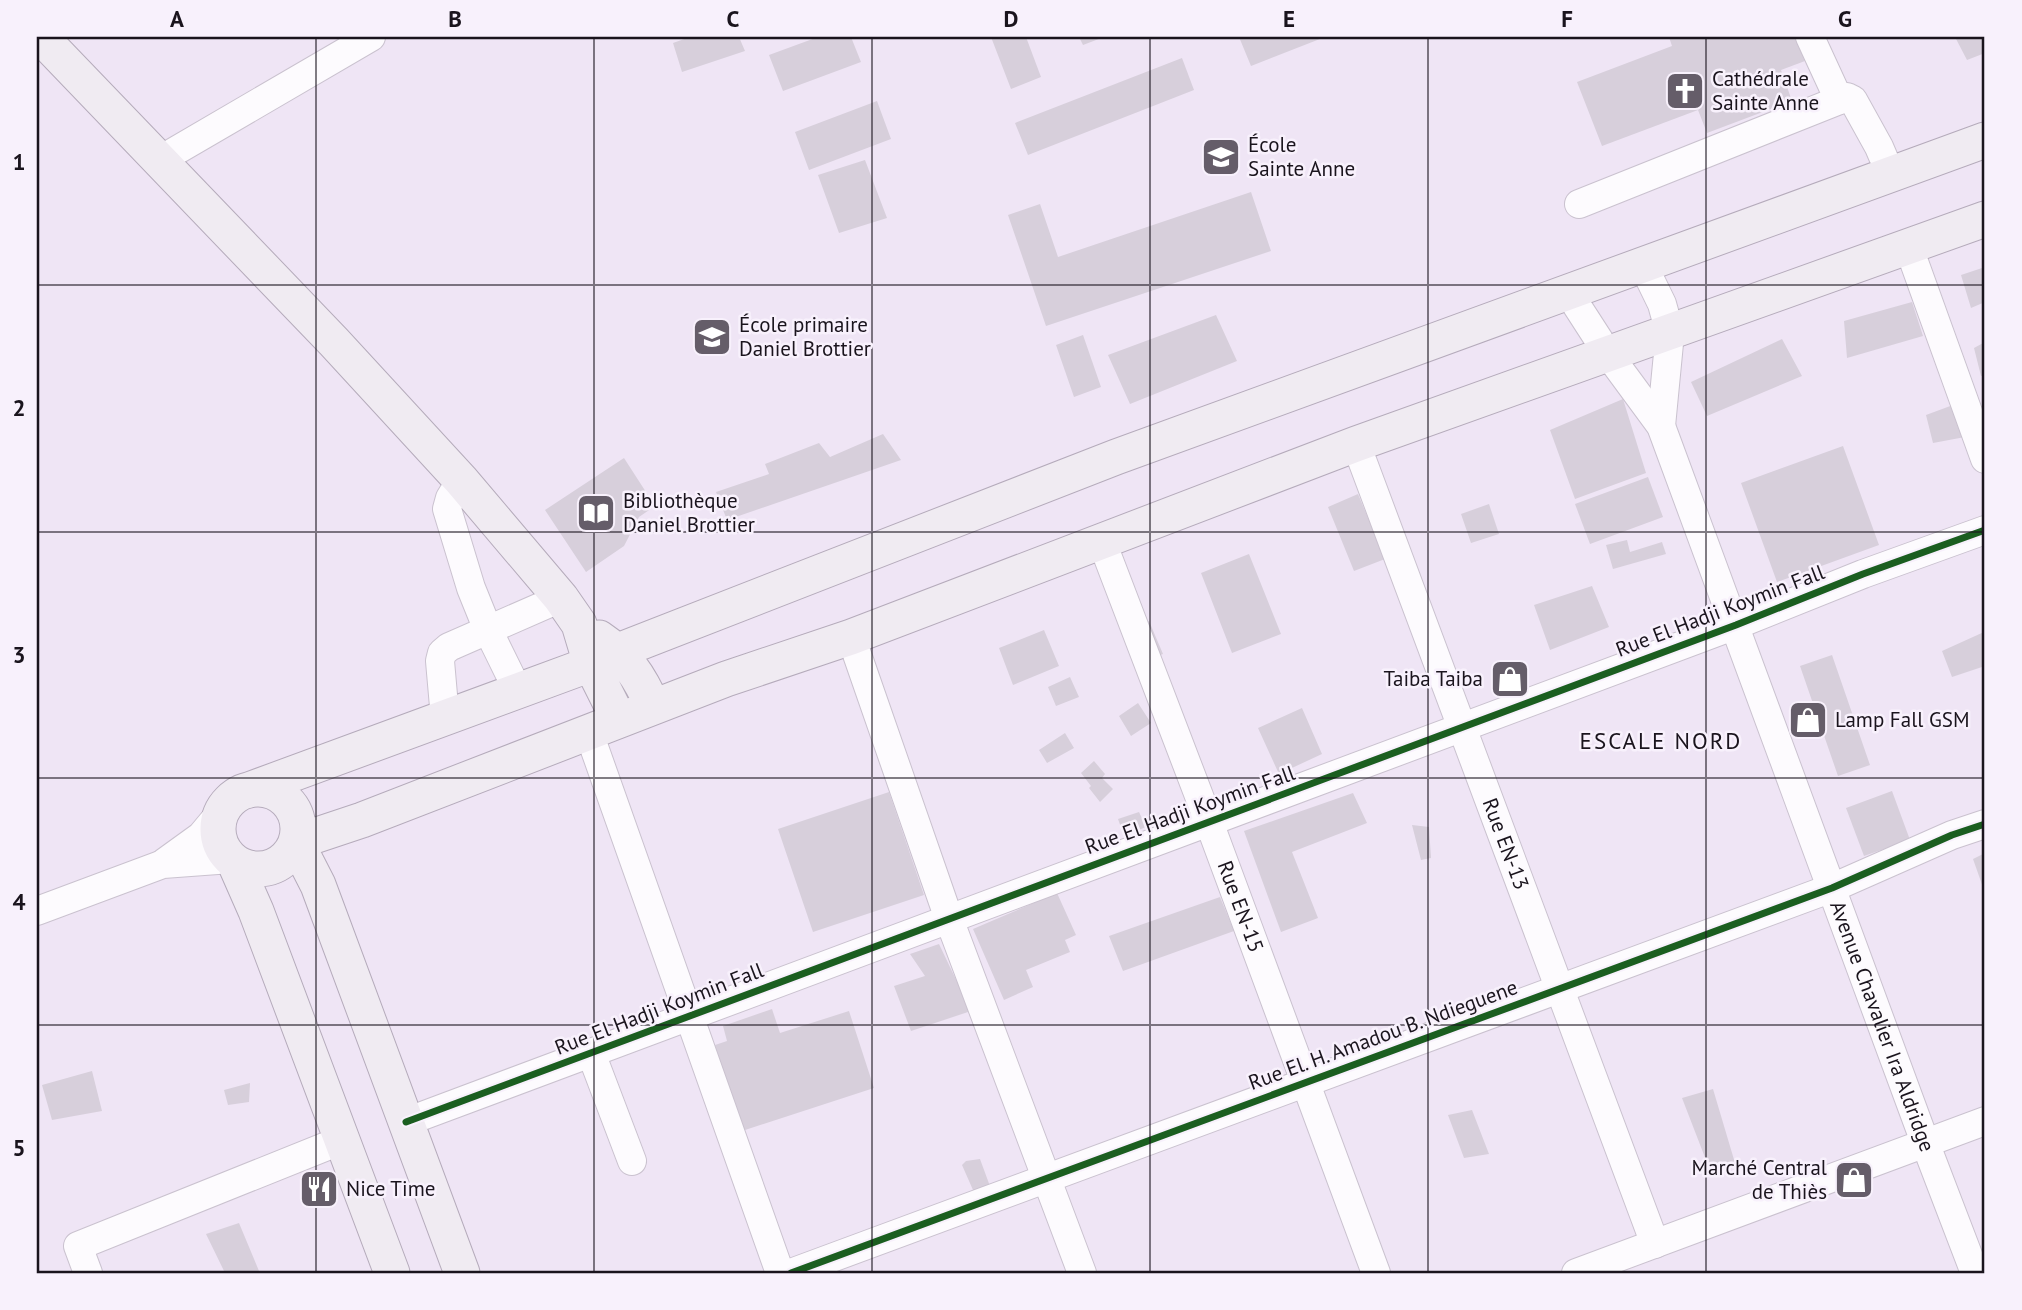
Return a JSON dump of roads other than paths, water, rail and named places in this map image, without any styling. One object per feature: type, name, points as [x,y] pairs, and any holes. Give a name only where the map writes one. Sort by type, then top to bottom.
[{"type":"main road","points":[[41,37],[334,342],[461,480],[605,657],[642,684],[653,707]]},
{"type":"main road","points":[[392,1273],[256,911],[232,860],[220,844],[218,834],[234,801],[1116,457],[1985,140]]},
{"type":"main road","points":[[232,860],[245,867],[270,867],[281,862],[296,842],[362,820],[653,707],[851,637],[1356,444],[1985,219]]},
{"type":"main road","points":[[604,727],[605,657]]},
{"type":"main road","points":[[234,801],[271,791],[291,806],[296,817],[296,842],[318,885],[462,1273]]},
{"type":"street","points":[[160,160],[371,37]]},
{"type":"street","points":[[1810,37],[1839,100]]},
{"type":"street","points":[[1579,204],[1847,97],[1853,100],[1891,175]]},
{"type":"street","points":[[1909,248],[1985,459]]},
{"type":"street","points":[[1643,265],[1662,304],[1670,333],[1661,426]]},
{"type":"street","points":[[1569,292],[1608,354],[1661,426]]},
{"type":"street","name":"Avenue Chavalier Ira Aldridge","points":[[1661,426],[1975,1273]]},
{"type":"street","name":"Rue EN-13","points":[[1356,444],[1655,1244]]},
{"type":"street","points":[[461,480],[447,509],[471,588],[518,691]]},
{"type":"street","name":"Rue El Hadji Koymin Fall","points":[[406,1122],[1985,530]]},
{"type":"street","name":"Rue EN-15","points":[[1102,542],[1376,1273]]},
{"type":"street","points":[[445,718],[440,661],[442,653],[449,647],[488,630],[570,611]]},
{"type":"street","points":[[851,637],[949,919],[1082,1273]]},
{"type":"street","points":[[604,727],[689,1016],[780,1273]]},
{"type":"street","points":[[37,911],[163,864],[201,836],[234,801]]},
{"type":"street","name":"Rue El. H. Amadou B. Ndieguene","points":[[791,1273],[1832,888],[1952,835],[1985,824]]},
{"type":"street","points":[[163,864],[232,860]]},
{"type":"street","points":[[592,1053],[632,1161]]},
{"type":"street","points":[[1576,1273],[1985,1121]]},
{"type":"street","points":[[88,1273],[78,1246],[342,1140]]},
{"type":"place","name":"Cathédrale Sainte Anne","points":[[1685,91]]},
{"type":"place","name":"École Sainte Anne","points":[[1221,157]]},
{"type":"place","name":"École primaire Daniel Brottier","points":[[712,337]]},
{"type":"place","name":"Bibliothèque Daniel Brottier","points":[[596,513]]},
{"type":"place","name":"Taiba Taiba","points":[[1510,679]]},
{"type":"place","name":"Lamp Fall GSM","points":[[1808,720]]},
{"type":"place","name":"Marché Central de Thiès","points":[[1854,1180]]},
{"type":"place","name":"Nice Time","points":[[319,1189]]},
{"type":"district","name":"ESCALE NORD","points":[[1661,741]]}]
